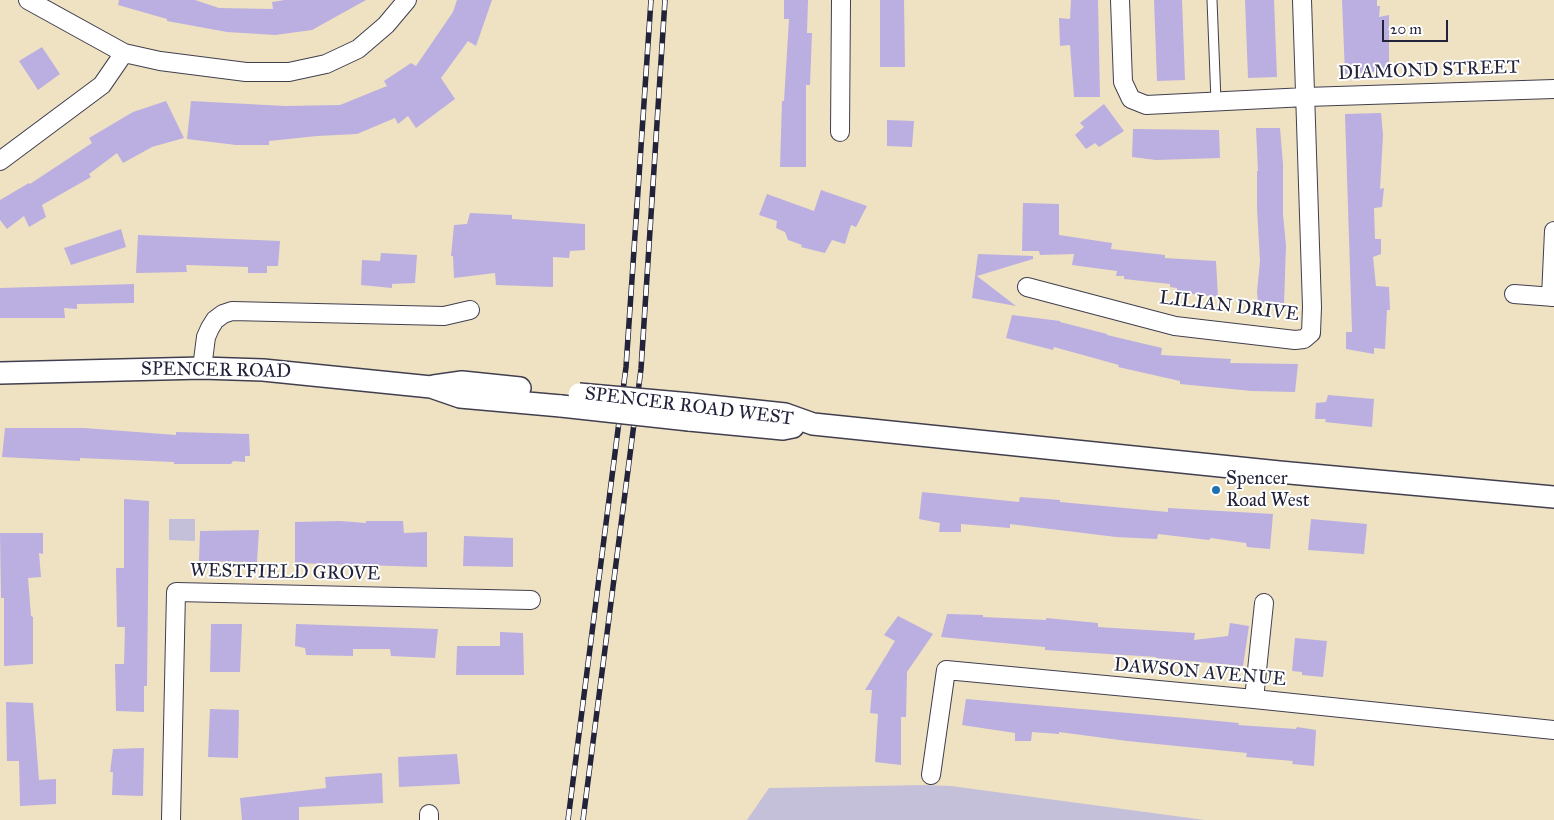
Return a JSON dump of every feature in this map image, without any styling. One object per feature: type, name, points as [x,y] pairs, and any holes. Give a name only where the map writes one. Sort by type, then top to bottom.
[{"type":"street","points":[[28,0],[124,53],[160,61],[246,72],[288,72],[326,64],[358,49],[386,25],[407,0]]},
{"type":"street","points":[[840,132],[841,0]]},
{"type":"street","name":"DIAMOND STREET","points":[[1120,0],[1123,82],[1131,99],[1146,105],[1306,96],[1554,89]]},
{"type":"street","name":"LILIAN DRIVE","points":[[1027,287],[1174,326],[1295,340],[1304,339],[1311,333],[1312,307],[1302,0]]},
{"type":"street","points":[[0,161],[102,86],[124,53]]},
{"type":"street","points":[[1514,294],[1552,297],[1554,231]]},
{"type":"street","points":[[202,368],[206,337],[210,328],[215,320],[223,314],[232,311],[444,316],[470,310]]},
{"type":"street","name":"SPENCER ROAD","points":[[0,373],[202,368],[263,370],[431,387],[462,382],[563,399]]},
{"type":"street","name":"SPENCER ROAD WEST","points":[[563,399],[690,412],[785,414],[813,424],[1279,472],[1554,497]]},
{"type":"street","name":"WESTFIELD GROVE","points":[[171,820],[176,592],[531,600]]},
{"type":"street","points":[[1254,699],[1264,603]]},
{"type":"street","name":"DAWSON AVENUE","points":[[931,775],[946,670],[1554,730]]},
{"type":"lane","points":[[1212,0],[1216,101]]},
{"type":"shaded area","points":[[169,519],[195,519],[195,541],[169,540]]},
{"type":"shaded area","points":[[951,786],[1205,820],[747,820],[769,788]]},
{"type":"building","points":[[119,0],[195,0],[219,8],[273,9],[272,2],[285,0],[366,0],[312,30],[275,35],[227,32],[167,21],[167,19],[118,5]]},
{"type":"building","points":[[457,0],[492,0],[476,46],[468,41],[441,78],[455,99],[416,128],[408,116],[398,124],[395,118],[357,134],[269,141],[269,145],[236,145],[187,139],[191,101],[285,106],[340,105],[387,86],[384,81],[411,63],[416,66],[453,12]]},
{"type":"building","points":[[784,0],[808,0],[807,33],[812,33],[810,85],[806,85],[806,167],[780,167],[782,101],[784,101],[789,19],[784,19]]},
{"type":"building","points":[[880,0],[904,0],[905,67],[880,67]]},
{"type":"building","points":[[1071,0],[1098,0],[1100,97],[1074,97],[1070,45],[1060,46],[1059,18],[1070,19]]},
{"type":"building","points":[[1154,0],[1182,0],[1185,80],[1157,81]]},
{"type":"building","points":[[1245,0],[1274,0],[1277,77],[1248,78]]},
{"type":"building","points":[[1342,0],[1377,0],[1377,6],[1380,6],[1379,17],[1389,15],[1389,71],[1345,74]]},
{"type":"building","points":[[42,47],[60,74],[38,90],[19,61]]},
{"type":"building","points":[[166,101],[184,138],[152,147],[123,163],[117,153],[89,174],[91,177],[42,205],[46,217],[29,227],[24,216],[7,229],[0,220],[0,200],[30,184],[92,143],[89,138],[133,112]]},
{"type":"building","points":[[1104,104],[1124,131],[1099,147],[1095,143],[1086,149],[1075,135],[1084,127],[1080,123]]},
{"type":"building","points":[[1381,113],[1383,135],[1380,189],[1384,188],[1382,207],[1374,208],[1375,239],[1381,239],[1381,254],[1373,257],[1376,286],[1389,287],[1390,310],[1387,310],[1385,349],[1374,348],[1374,354],[1346,349],[1346,332],[1352,332],[1345,114]]},
{"type":"building","points":[[887,120],[914,121],[912,147],[887,146]]},
{"type":"building","points":[[1256,128],[1280,128],[1286,246],[1284,304],[1258,302],[1260,261]]},
{"type":"building","points":[[1133,129],[1219,130],[1220,158],[1156,160],[1132,157]]},
{"type":"building","points":[[821,190],[867,206],[856,227],[851,225],[845,244],[832,240],[825,253],[801,247],[802,245],[788,240],[785,232],[776,228],[777,221],[759,215],[767,194],[814,211]]},
{"type":"building","points":[[1023,203],[1059,204],[1059,235],[1112,243],[1111,249],[1165,255],[1165,258],[1216,261],[1218,297],[1177,292],[1177,288],[1170,287],[1170,284],[1124,279],[1124,276],[1116,276],[1117,271],[1072,265],[1074,254],[1040,255],[1039,251],[1022,251]]},
{"type":"building","points":[[470,213],[512,215],[512,219],[585,224],[585,250],[570,251],[569,258],[553,257],[553,287],[496,285],[495,273],[454,278],[453,256],[451,256],[454,225],[467,224]]},
{"type":"building","points":[[121,229],[126,247],[71,265],[64,248]]},
{"type":"building","points":[[138,235],[280,241],[278,266],[267,266],[267,273],[248,273],[248,267],[186,265],[187,272],[136,273]]},
{"type":"building","points":[[381,253],[417,255],[415,283],[392,284],[392,288],[361,285],[362,260],[380,261]]},
{"type":"building","points":[[978,254],[1033,256],[1033,259],[977,276],[1016,306],[972,298]]},
{"type":"building","points":[[134,284],[134,303],[77,304],[77,309],[64,308],[65,318],[0,318],[0,288]]},
{"type":"building","points":[[1012,315],[1060,321],[1107,335],[1162,348],[1161,355],[1231,359],[1230,363],[1298,364],[1295,392],[1252,391],[1180,384],[1180,381],[1118,367],[1119,365],[1054,347],[1053,350],[1006,338]]},
{"type":"building","points":[[1328,395],[1374,399],[1372,427],[1325,422],[1326,419],[1315,419],[1316,403],[1326,402]]},
{"type":"building","points":[[5,428],[84,428],[176,435],[176,432],[249,434],[250,456],[245,456],[245,462],[233,461],[231,464],[174,464],[174,462],[80,458],[80,461],[2,457]]},
{"type":"building","points":[[922,492],[1019,502],[1020,497],[1060,500],[1060,502],[1168,512],[1168,508],[1273,514],[1270,549],[1247,547],[1246,543],[1211,538],[1209,540],[1158,534],[1157,539],[1116,537],[1010,524],[1010,528],[961,524],[961,532],[939,532],[940,523],[919,519]]},
{"type":"building","points":[[124,499],[149,501],[147,686],[144,686],[144,712],[116,711],[115,664],[124,664],[125,627],[117,627],[116,568],[124,568]]},
{"type":"building","points":[[1311,519],[1367,524],[1364,554],[1308,550]]},
{"type":"building","points":[[340,521],[366,523],[366,521],[403,521],[404,533],[427,532],[427,567],[295,563],[295,522]]},
{"type":"building","points":[[259,530],[257,562],[199,561],[200,531]]},
{"type":"building","points":[[0,533],[43,533],[43,554],[39,553],[41,577],[28,578],[31,616],[33,617],[33,664],[4,666],[4,598],[1,598]]},
{"type":"building","points":[[464,536],[513,538],[513,567],[463,566]]},
{"type":"building","points":[[947,614],[1046,620],[1046,618],[1098,623],[1098,627],[1195,633],[1194,640],[1228,636],[1230,623],[1249,626],[1243,666],[1156,657],[1045,650],[1045,647],[941,637]]},
{"type":"building","points":[[898,616],[933,634],[907,672],[906,717],[901,717],[901,765],[875,762],[878,714],[870,713],[872,690],[865,690],[895,641],[884,635]]},
{"type":"building","points":[[211,624],[242,624],[240,672],[210,672]]},
{"type":"building","points":[[296,624],[438,629],[435,658],[391,656],[390,649],[353,649],[353,656],[306,655],[305,648],[295,646]]},
{"type":"building","points":[[500,632],[523,633],[524,675],[456,675],[457,646],[500,646]]},
{"type":"building","points":[[1295,638],[1327,641],[1323,677],[1302,675],[1302,672],[1292,671]]},
{"type":"building","points":[[966,699],[1239,723],[1238,725],[1296,729],[1297,727],[1316,730],[1314,766],[1292,764],[1293,761],[1246,757],[1247,753],[1059,732],[1059,734],[1032,732],[1031,741],[1015,741],[1015,733],[962,725]]},
{"type":"building","points":[[6,702],[33,703],[39,780],[56,779],[56,804],[20,806],[19,761],[7,761]]},
{"type":"building","points":[[210,709],[239,710],[238,758],[208,757]]},
{"type":"building","points":[[144,748],[143,796],[112,795],[113,772],[110,772],[113,749]]},
{"type":"building","points":[[457,754],[460,784],[399,787],[398,757]]},
{"type":"building","points":[[382,773],[383,803],[299,807],[299,820],[242,820],[240,798],[326,788],[325,777]]},
{"type":"railway","points":[[568,820],[626,367],[651,0]]},
{"type":"railway","points":[[583,820],[641,369],[665,0]]},
{"type":"place","name":"Spencer Road West","points":[[1216,490]]}]
